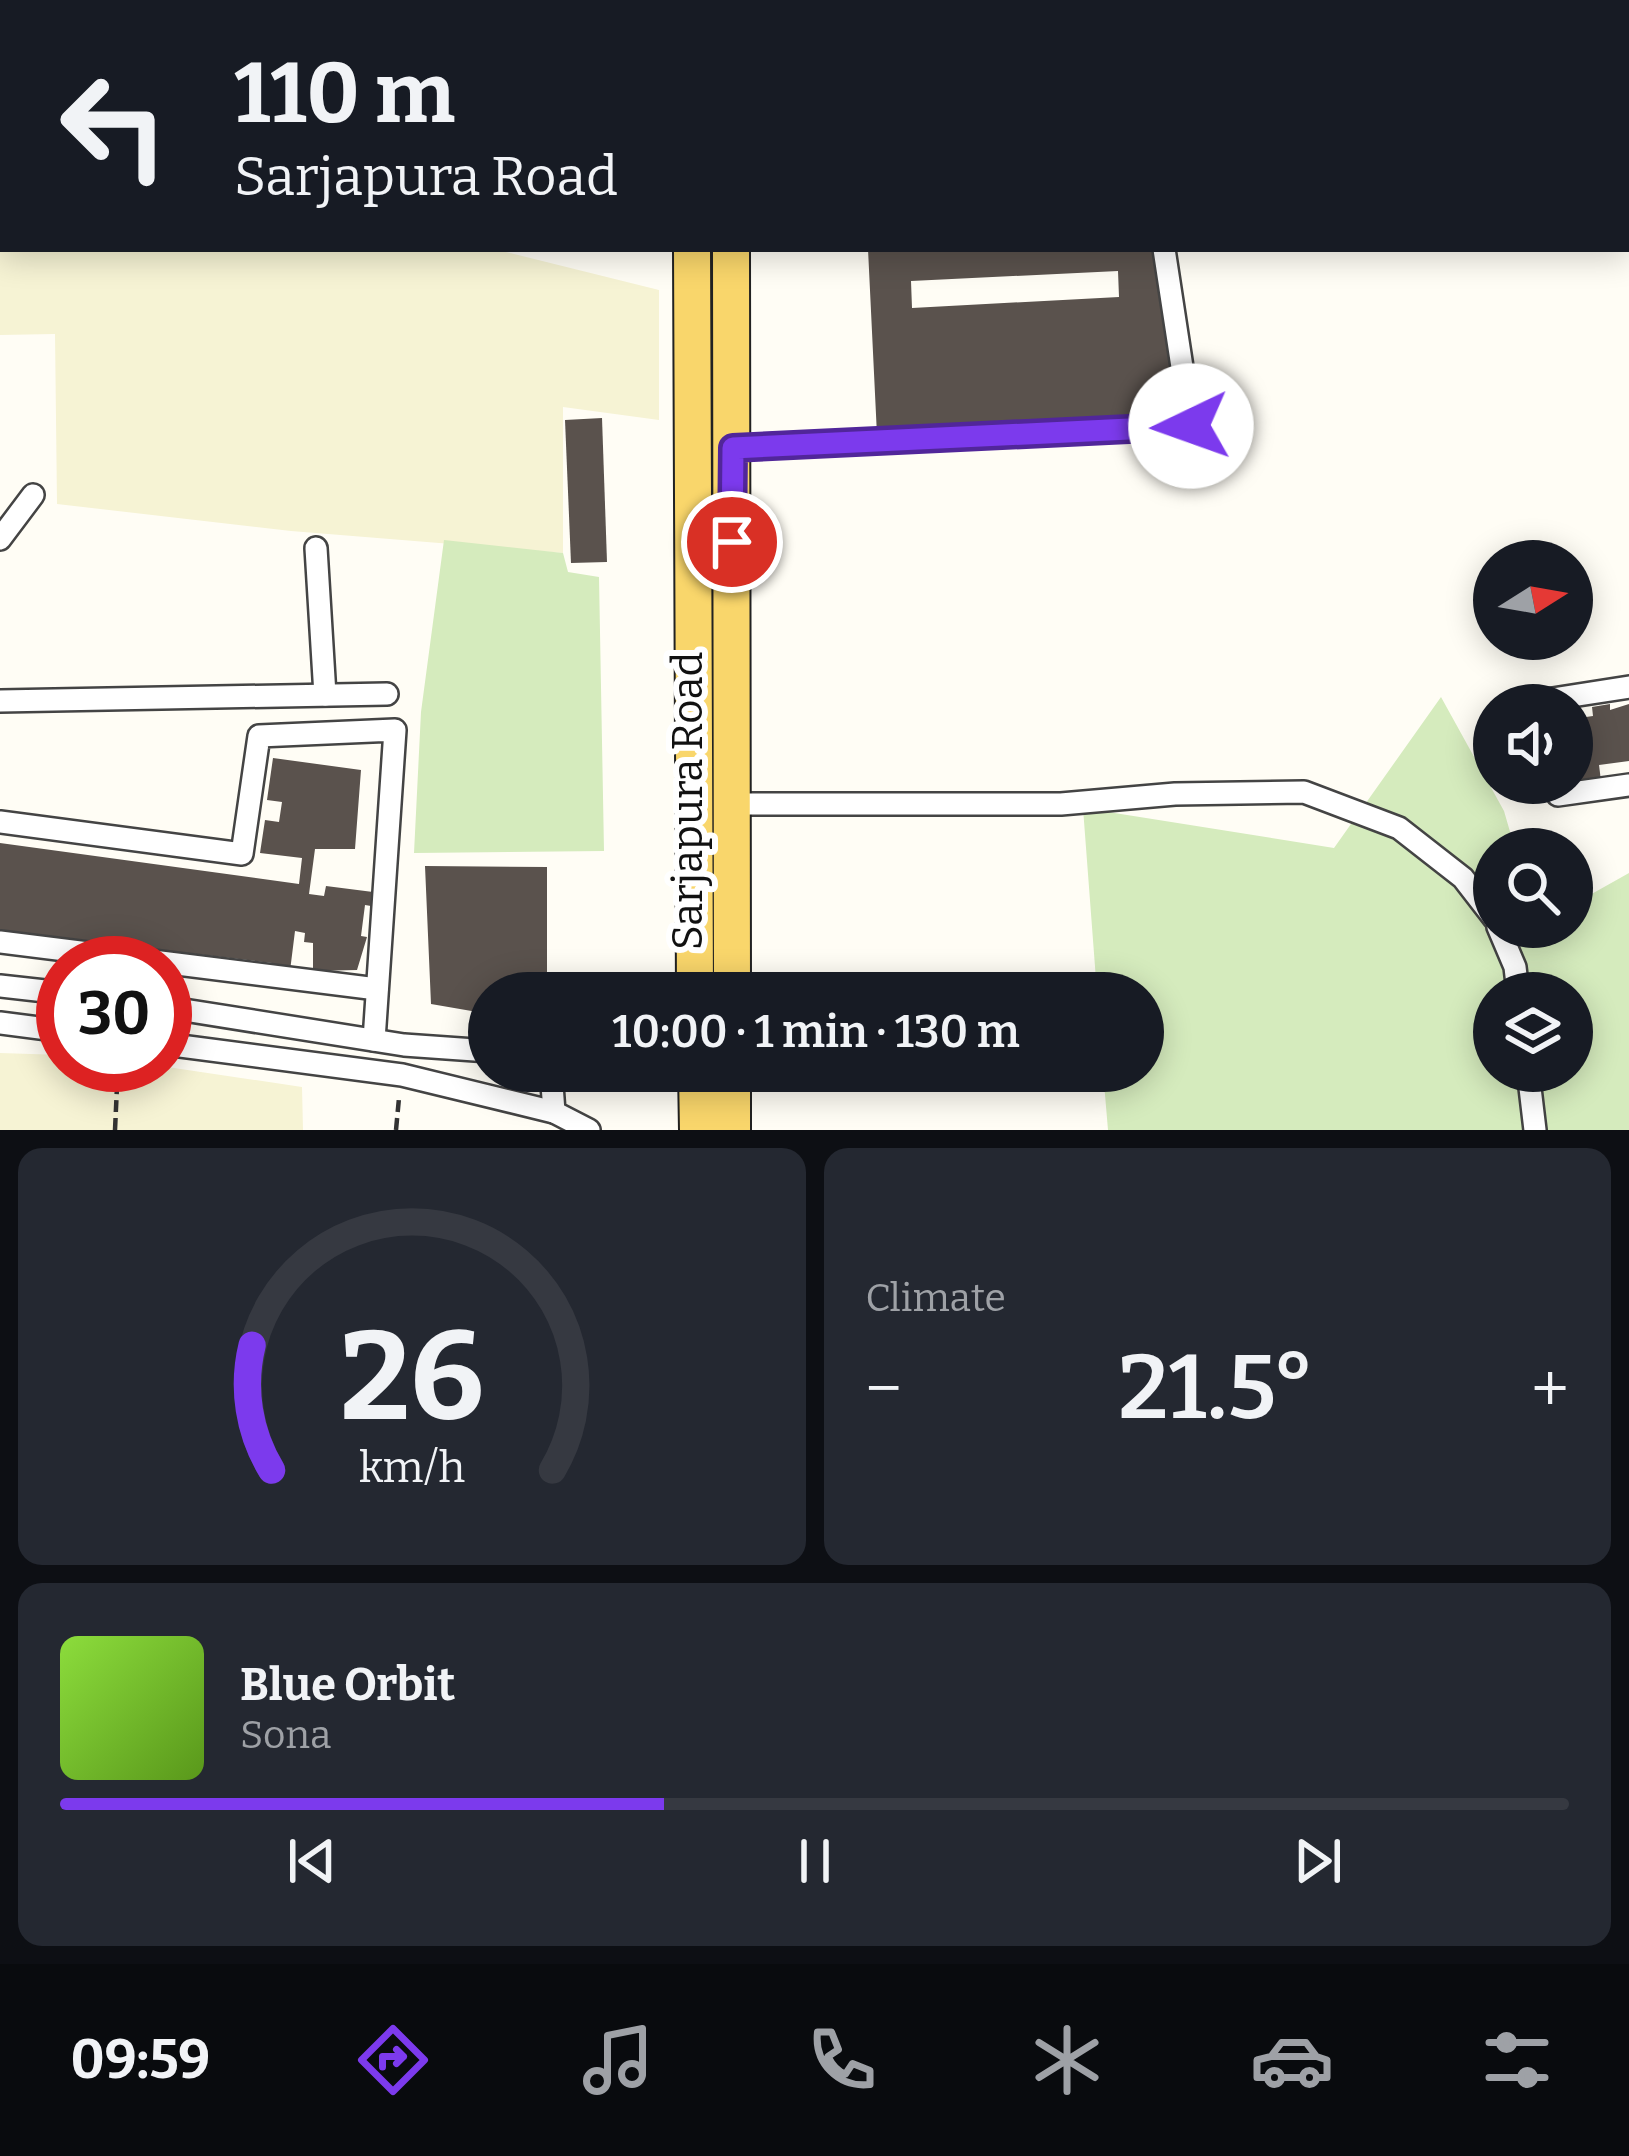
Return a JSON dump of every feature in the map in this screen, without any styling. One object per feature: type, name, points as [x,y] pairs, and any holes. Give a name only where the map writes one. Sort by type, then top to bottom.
[{"type":"main road","name":"Sarjapura Road","points":[[689,972],[692,252]]},
{"type":"main road","name":"Sarjapura Road","points":[[730,252],[732,972]]},
{"type":"main road","points":[[697,1092],[698,1130]]},
{"type":"main road","points":[[732,1092],[732,1130]]},
{"type":"street","points":[[733,448],[1191,426],[1165,252]]},
{"type":"street","points":[[0,539],[33,495]]},
{"type":"street","points":[[316,548],[325,695]]},
{"type":"street","points":[[1593,693],[1629,687]]},
{"type":"street","points":[[0,701],[387,694]]},
{"type":"street","points":[[0,822],[242,854],[259,736],[395,730],[377,989],[382,1042],[395,1073]]},
{"type":"street","points":[[1593,790],[1629,785]]},
{"type":"street","points":[[732,804],[1061,804],[1304,792],[1400,828],[1473,891]]},
{"type":"street","points":[[0,942],[377,989]]},
{"type":"street","points":[[0,986],[36,990]]},
{"type":"street","points":[[192,1011],[382,1042],[468,1049]]},
{"type":"street","points":[[0,1023],[36,1028]]},
{"type":"street","points":[[192,1047],[395,1073],[554,1112],[589,1130]]},
{"type":"street","points":[[553,1092],[554,1112]]},
{"type":"street","points":[[1530,1092],[1535,1130]]},
{"type":"path","points":[[395,1073],[396,1130]]},
{"type":"path","points":[[115,1130],[117,1092]]},
{"type":"shaded area","points":[[0,252],[506,252],[659,290],[659,420],[563,407],[563,553],[291,531],[57,504],[55,334],[0,335]]},
{"type":"shaded area","points":[[0,1053],[36,1054],[36,1092],[192,1092],[192,1071],[302,1087],[303,1130],[0,1130]]},
{"type":"green space","points":[[444,540],[563,553],[568,572],[599,577],[604,851],[414,853],[421,712]]},
{"type":"green space","points":[[1441,697],[1473,755],[1473,804],[1500,804],[1509,828],[1473,828],[1473,948],[1593,948],[1593,893],[1629,873],[1629,1130],[1108,1130],[1105,1092],[1164,1092],[1164,972],[1095,972],[1083,808],[1334,848]]},
{"type":"building","points":[[868,252],[1157,252],[1162,307],[1169,306],[1174,418],[877,435]],"holes":[[[1118,271],[1119,297],[912,308],[911,281]]]},
{"type":"building","points":[[602,418],[607,562],[571,563],[565,420]]},
{"type":"building","points":[[1610,704],[1610,710],[1629,704],[1629,761],[1599,765],[1601,781],[1593,780],[1593,707]]},
{"type":"building","points":[[273,758],[361,770],[355,849],[315,849],[309,894],[324,896],[326,886],[373,892],[371,906],[365,905],[361,936],[367,937],[357,970],[313,971],[313,943],[304,942],[305,933],[295,931],[290,971],[271,969],[272,963],[192,954],[192,936],[42,936],[0,931],[0,843],[299,884],[302,858],[260,853],[265,820],[279,822],[282,802],[267,800]]},
{"type":"building","points":[[425,866],[547,867],[547,972],[468,972],[468,1010],[431,1004]]},
{"type":"route","points":[[732,542],[733,448],[1191,426]]}]
